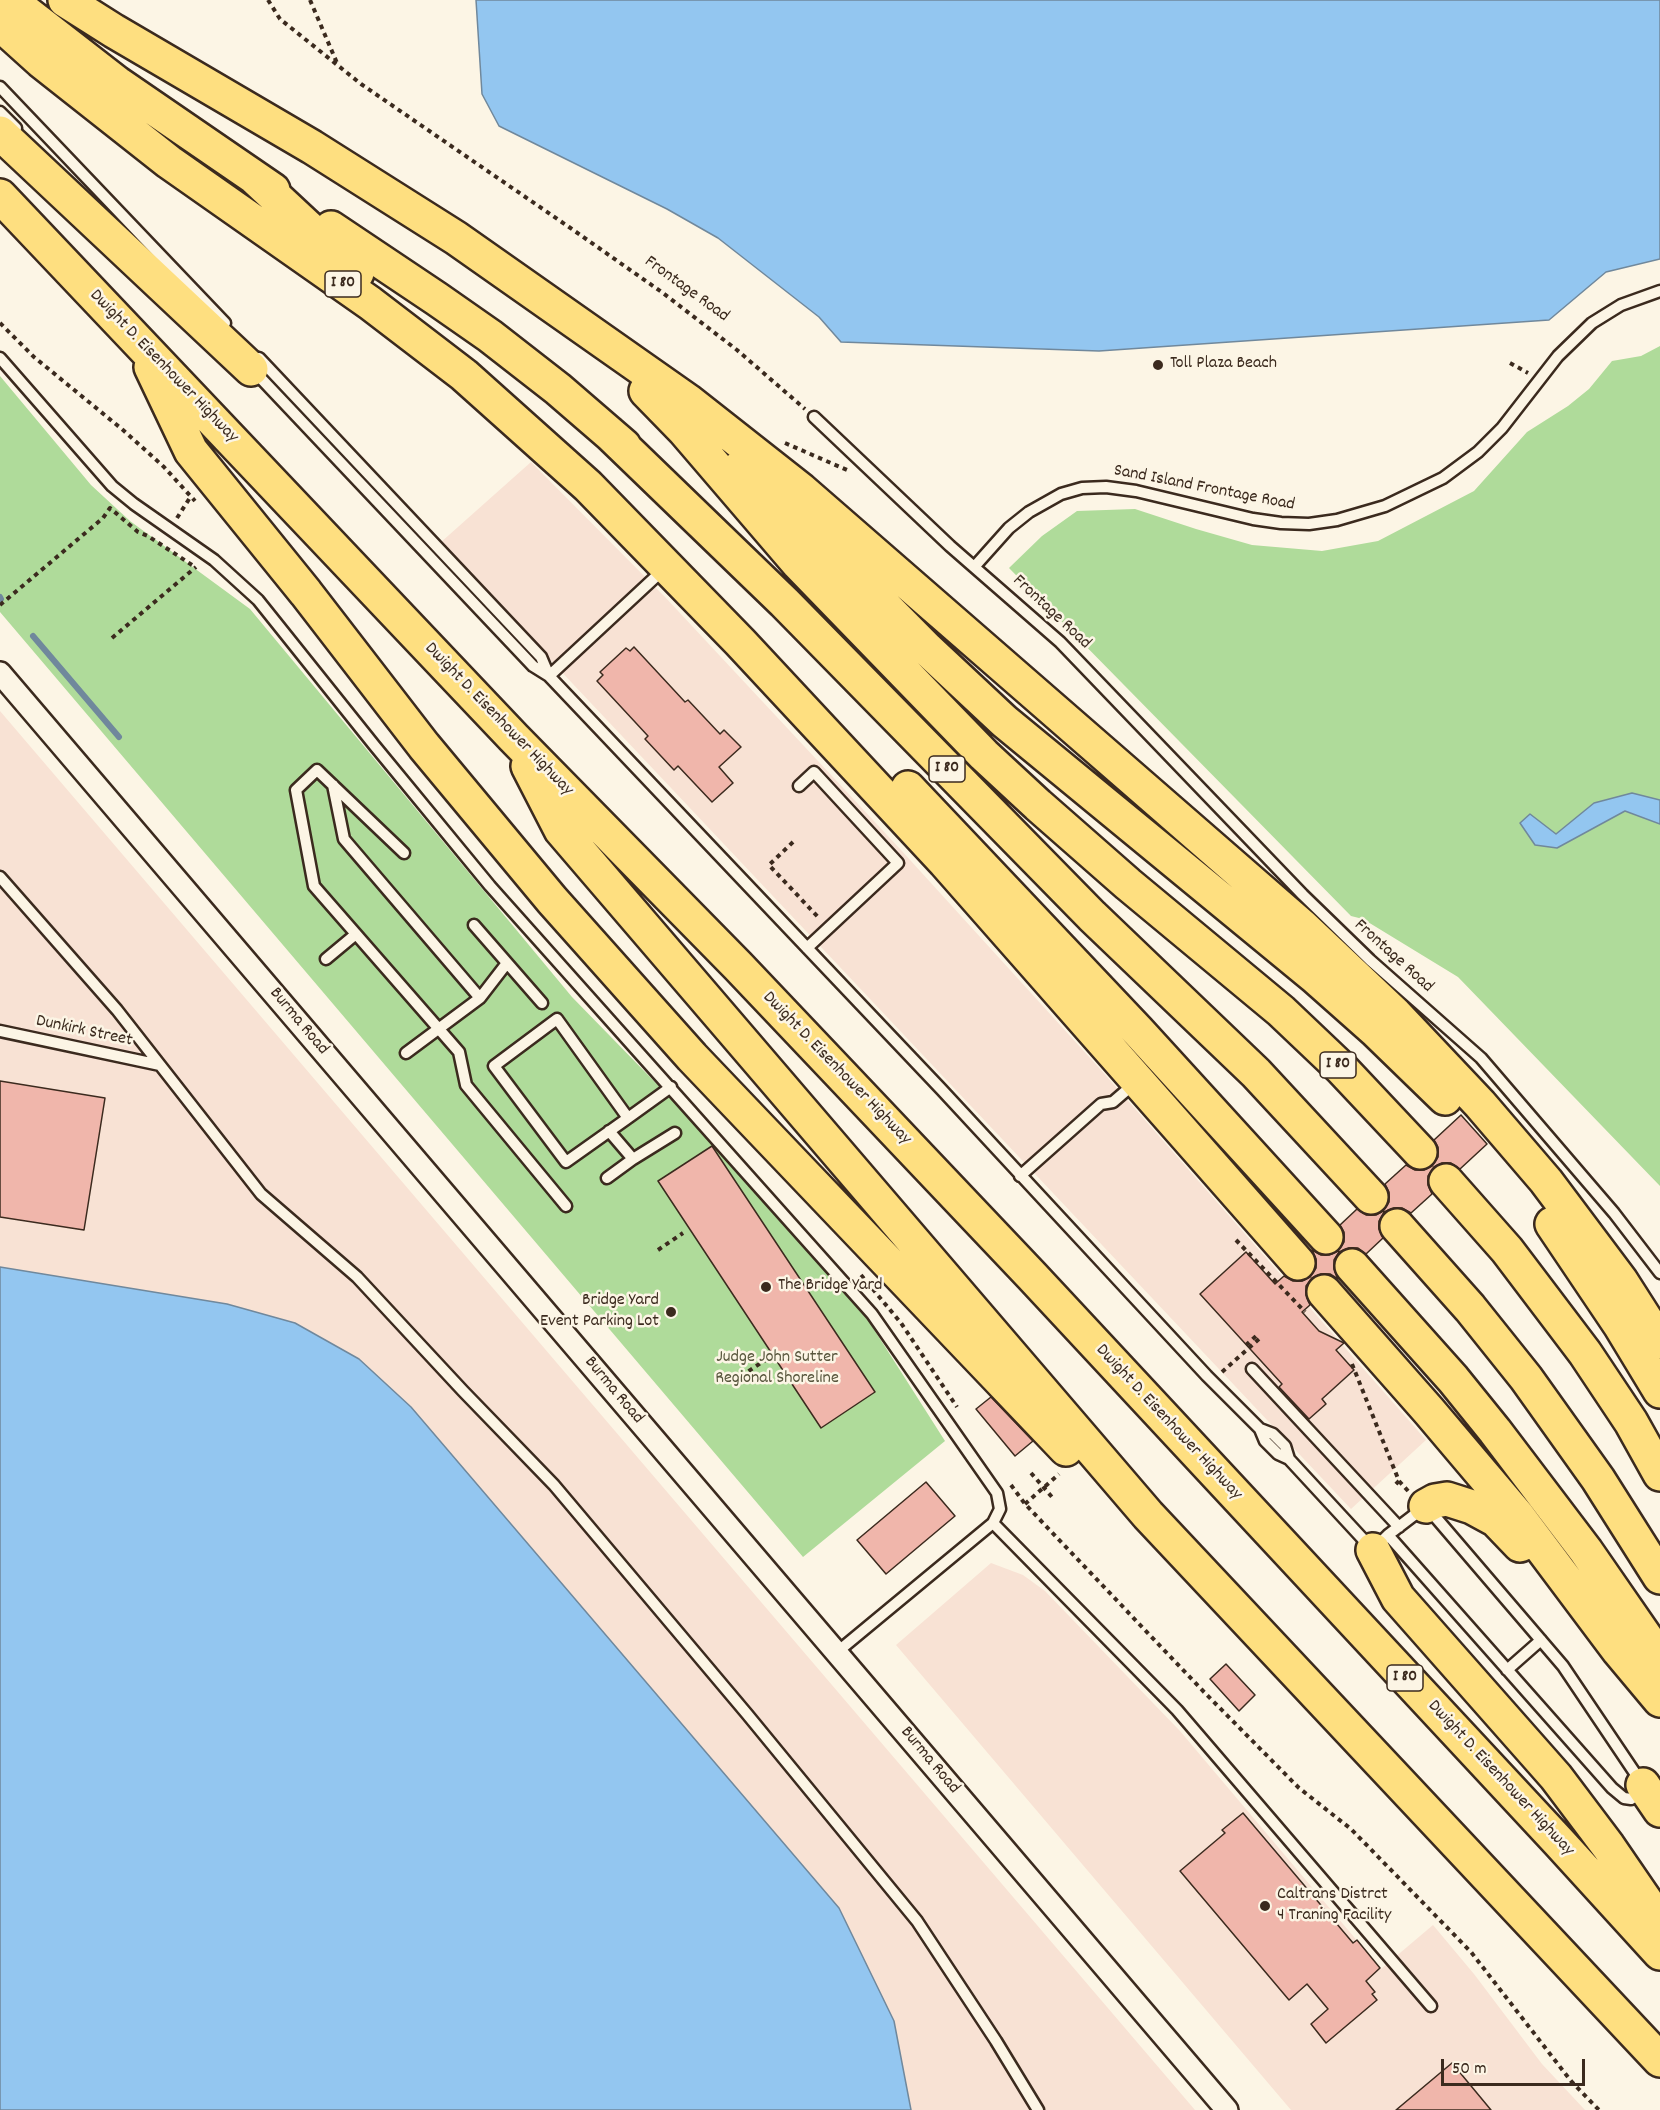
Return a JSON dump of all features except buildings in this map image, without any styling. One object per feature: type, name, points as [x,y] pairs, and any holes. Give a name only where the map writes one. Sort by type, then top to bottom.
[{"type":"highway","name":"I 80","points":[[10,0],[117,83],[464,318],[558,389],[646,462],[774,547],[812,578]]},
{"type":"highway","name":"I 80","points":[[39,0],[140,65],[437,241],[585,344],[645,391],[684,430],[812,578],[984,755],[1128,884],[1281,1011],[1341,1068],[1420,1152]]},
{"type":"highway","points":[[65,0],[114,32],[312,147],[456,238],[688,401],[832,517],[1303,927],[1387,1006],[1453,1074],[1534,1166],[1596,1247],[1660,1342]]},
{"type":"highway","name":"I 80","points":[[0,24],[40,61],[169,162],[370,303],[464,375],[588,486],[667,566],[967,885],[1298,1263]]},
{"type":"highway","points":[[11,133],[252,361]]},
{"type":"highway","name":"I 80","points":[[255,178],[365,280],[537,415],[667,536],[1138,1031],[1326,1237]]},
{"type":"highway","name":"Dwight D. Eisenhower Highway","points":[[0,196],[514,738],[738,966],[1016,1259],[1660,1953]]},
{"type":"highway","points":[[139,341],[191,451],[306,593],[424,746],[552,900],[692,1058],[1022,1405],[1121,1504],[1275,1650]]},
{"type":"highway","points":[[645,391],[717,448],[786,509],[927,649],[1004,721],[1314,976],[1438,1090],[1492,1150],[1545,1216],[1614,1316],[1660,1391]]},
{"type":"highway","name":"I 80","points":[[608,432],[784,603],[1092,916],[1256,1073],[1371,1197]]},
{"type":"highway","points":[[514,738],[561,830],[1148,1515],[1660,2060]]},
{"type":"highway","points":[[1446,1181],[1494,1234],[1560,1319],[1608,1387],[1657,1467]]},
{"type":"highway","points":[[1397,1226],[1470,1308],[1526,1378],[1598,1479],[1660,1577]]},
{"type":"highway","points":[[1352,1266],[1446,1370],[1495,1431],[1586,1551],[1660,1658]]},
{"type":"highway","points":[[1315,1303],[1436,1420],[1517,1515],[1605,1633],[1660,1700]]},
{"type":"highway","points":[[1426,1506],[1440,1499],[1457,1501],[1484,1513],[1506,1530],[1526,1552],[1660,1727]]},
{"type":"highway","points":[[1381,1543],[1398,1598],[1556,1777],[1608,1846],[1660,1922]]},
{"type":"highway","points":[[1605,1633],[1660,1716]]},
{"type":"street","name":"Burma Road","points":[[0,673],[1227,2110]]},
{"type":"lane","points":[[0,87],[237,335]]},
{"type":"lane","points":[[0,112],[11,133]]},
{"type":"lane","points":[[82,195],[252,361],[541,657],[549,676]]},
{"type":"lane","name":"Sand Island Frontage Road","points":[[975,566],[1004,533],[1029,512],[1061,494],[1082,488],[1106,487],[1136,491],[1252,519],[1281,523],[1323,522],[1372,511],[1421,489],[1469,460],[1502,428],[1575,338],[1601,316],[1631,301],[1660,291]]},
{"type":"lane","points":[[0,358],[112,486],[214,560],[258,600],[490,886],[872,1314],[997,1494],[1000,1509],[993,1523],[836,1653]]},
{"type":"lane","points":[[252,361],[532,666],[549,676],[1207,1376],[1260,1429],[1265,1441],[1272,1449],[1289,1459],[1381,1543],[1507,1670],[1612,1788],[1624,1798],[1630,1799],[1637,1795],[1651,1797]]},
{"type":"lane","name":"Frontage Road","points":[[814,417],[935,532],[1036,619],[1079,660],[1303,895],[1371,960],[1481,1058],[1614,1213],[1660,1273]]},
{"type":"lane","points":[[549,676],[667,566]]},
{"type":"lane","points":[[404,853],[317,770],[296,790],[314,886],[459,1052],[466,1085],[566,1206]]},
{"type":"lane","points":[[799,786],[814,772],[898,863],[807,948]]},
{"type":"lane","points":[[333,785],[344,839],[480,998]]},
{"type":"lane","points":[[0,878],[117,1010],[261,1194],[357,1276],[554,1485],[747,1714],[917,1921],[996,2041],[1038,2110]]},
{"type":"lane","points":[[474,925],[542,1002]]},
{"type":"lane","points":[[326,959],[356,934]]},
{"type":"lane","points":[[406,1053],[480,998],[507,963]]},
{"type":"lane","points":[[628,1118],[557,1019],[494,1066],[566,1162],[628,1118],[671,1087]]},
{"type":"lane","name":"Dunkirk Street","points":[[0,1031],[160,1065]]},
{"type":"lane","points":[[1020,1176],[1101,1104],[1113,1102],[1137,1081]]},
{"type":"lane","points":[[609,1131],[633,1159]]},
{"type":"lane","points":[[607,1178],[675,1133]]},
{"type":"lane","points":[[1252,1369],[1399,1527]]},
{"type":"lane","points":[[1381,1543],[1426,1506],[1563,1666],[1651,1797]]},
{"type":"lane","points":[[993,1523],[1177,1710],[1431,2006]]},
{"type":"lane","points":[[1507,1670],[1541,1640]]},
{"type":"path","name":"Frontage Road","points":[[268,0],[280,19],[374,94],[569,226],[681,307],[751,361],[814,417]]},
{"type":"path","name":"Frontage Road","points":[[310,0],[339,66]]},
{"type":"path","points":[[1510,363],[1540,379]]},
{"type":"path","points":[[776,439],[849,470],[871,471]]},
{"type":"path","points":[[0,605],[104,518],[110,508],[138,532],[202,571]]},
{"type":"path","points":[[112,638],[196,567]]},
{"type":"path","points":[[793,842],[769,865],[818,917]]},
{"type":"path","points":[[657,1250],[683,1233]]},
{"type":"path","points":[[1236,1240],[1315,1303]]},
{"type":"path","points":[[1222,1372],[1258,1339],[1256,1336],[1246,1345]]},
{"type":"path","points":[[741,1376],[767,1359]]},
{"type":"path","points":[[1351,1361],[1399,1481],[1394,1486]]},
{"type":"path","points":[[1031,1473],[1052,1497]]},
{"type":"path","points":[[1025,1504],[1059,1474]]},
{"type":"shaded area","points":[[531,462],[665,597],[901,850],[1101,1070],[1426,1440],[1351,1509],[440,543]]},
{"type":"shaded area","points":[[0,711],[1195,2110],[911,2110],[894,2021],[839,1908],[411,1407],[359,1359],[295,1323],[227,1304],[0,1267]]},
{"type":"shaded area","points":[[991,1563],[1023,1575],[1045,1591],[1180,1731],[1381,1969],[1433,1925],[1474,1974],[1542,2064],[1585,2110],[1291,2110],[896,1645]]},
{"type":"green space","points":[[1660,346],[1660,1186],[1458,977],[1363,919],[1351,916],[1009,568],[1042,536],[1077,511],[1135,509],[1252,545],[1322,551],[1378,541],[1474,491],[1527,432],[1568,406],[1589,389],[1612,361],[1641,356]]},
{"type":"green space","name":"Judge John Sutter Regional Shoreline","points":[[0,376],[91,485],[130,521],[250,609],[572,997],[688,1116],[868,1320],[945,1441],[803,1557],[0,612]]},
{"type":"water","points":[[476,0],[1660,0],[1660,259],[1606,272],[1549,320],[1099,351],[841,342],[819,317],[718,238],[667,209],[499,126],[482,94]]},
{"type":"water","points":[[1632,793],[1660,800],[1660,824],[1625,811],[1557,848],[1535,845],[1520,823],[1530,814],[1556,834],[1594,803]]},
{"type":"water","points":[[0,1267],[227,1304],[295,1323],[359,1359],[411,1407],[839,1908],[894,2021],[911,2110],[0,2110]]},
{"type":"waterway","points":[[33,636],[119,737]]},
{"type":"place","name":"Toll Plaza Beach","points":[[1158,365]]},
{"type":"place","name":"The Bridge Yard","points":[[766,1287]]},
{"type":"place","name":"Bridge Yard Event Parking Lot","points":[[671,1312]]},
{"type":"place","name":"Caltrans Distrct 4 Traning Facility","points":[[1265,1906]]}]
